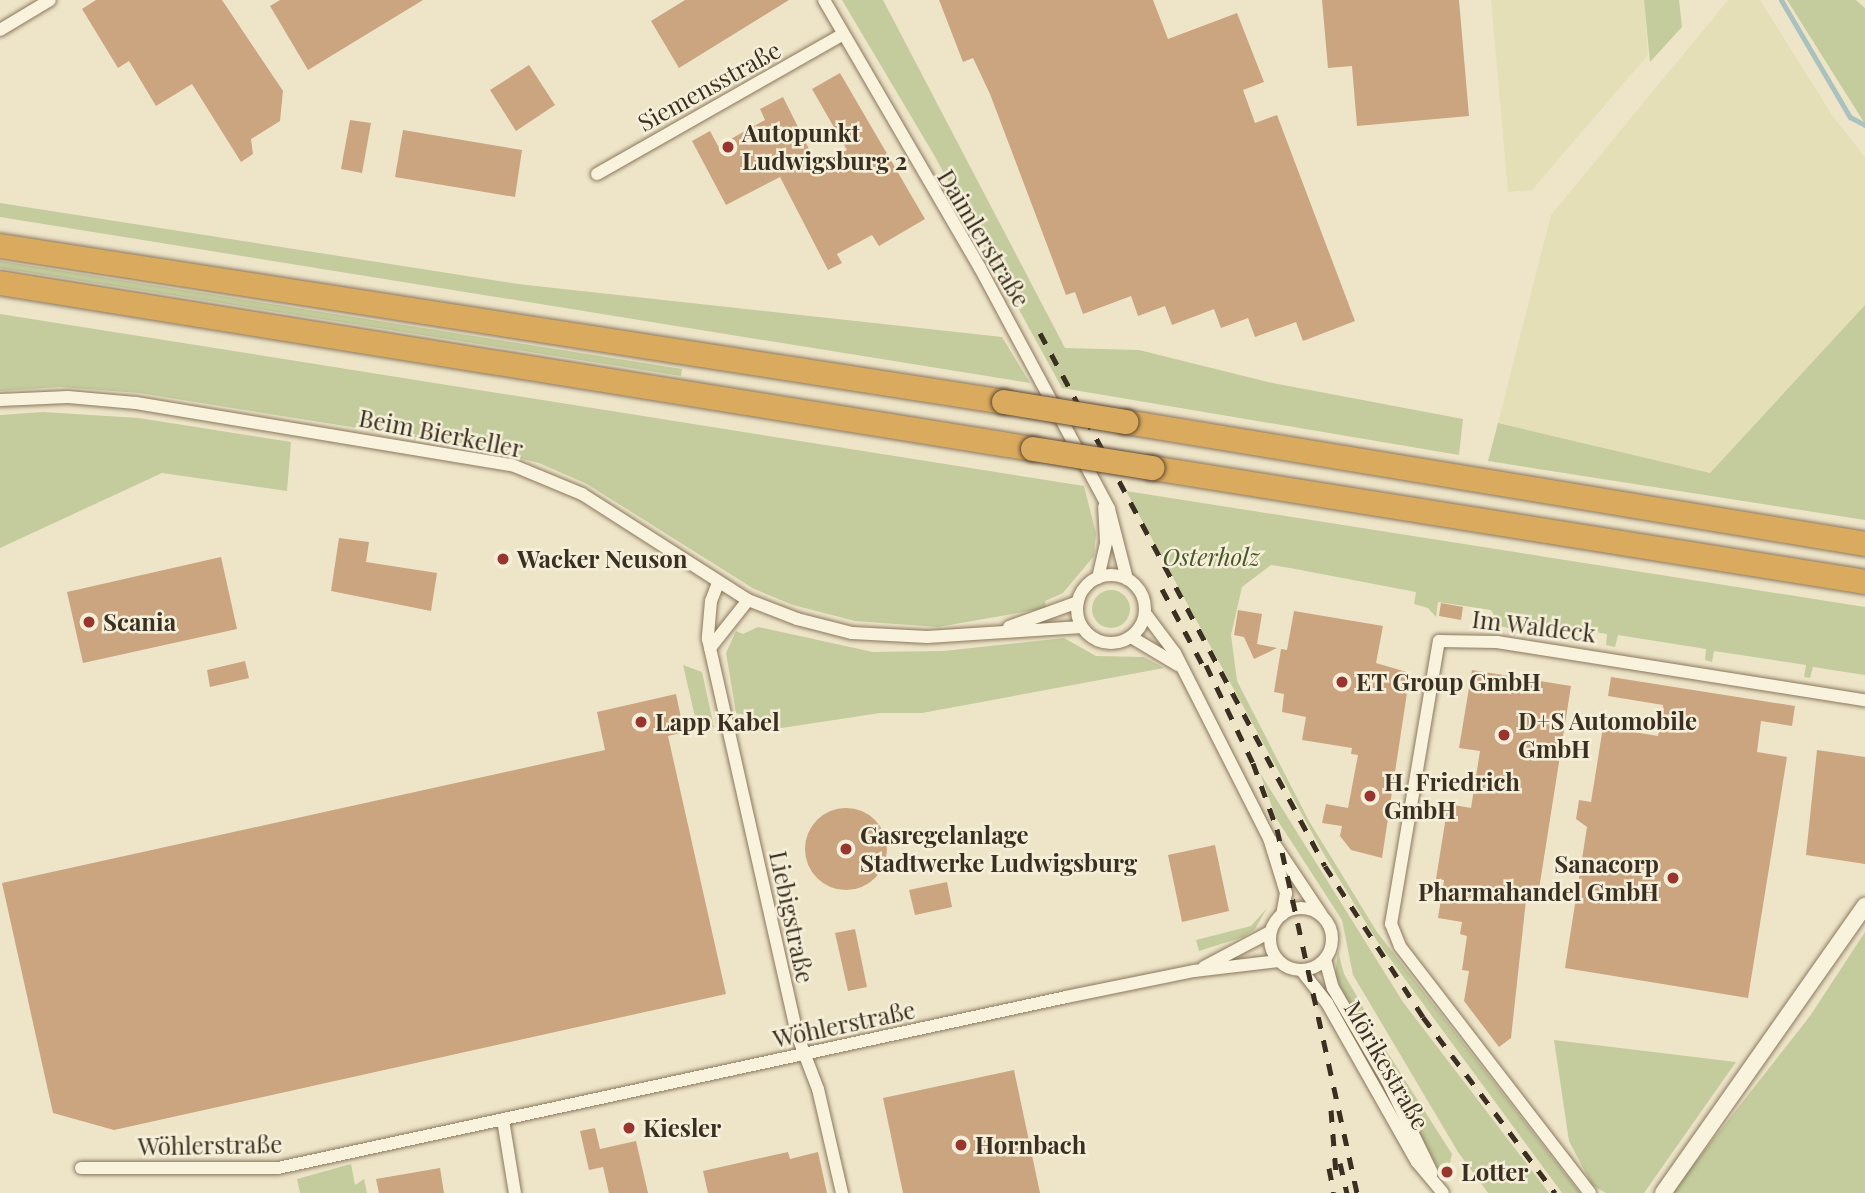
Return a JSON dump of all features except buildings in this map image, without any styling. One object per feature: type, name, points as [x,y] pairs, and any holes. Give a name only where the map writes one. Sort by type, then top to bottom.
[{"type":"highway","points":[[0,246],[1004,402],[1865,544]]},
{"type":"highway","points":[[0,283],[1865,582]]},
{"type":"street","points":[[0,30],[50,0]]},
{"type":"street","name":"Daimlerstraße","points":[[824,0],[986,279],[1104,499],[1116,526],[1127,579]]},
{"type":"street","name":"Siemensstraße","points":[[597,174],[842,35]]},
{"type":"street","name":"Beim Bierkeller","points":[[0,400],[68,397],[136,403],[512,466],[590,498],[748,600],[797,619],[876,636],[927,637],[1002,629],[1082,627]]},
{"type":"street","name":"Daimlerstraße","points":[[1098,578],[1106,542],[1104,499]]},
{"type":"street","points":[[1098,578],[1127,579],[1139,590],[1145,613],[1131,637],[1110,643],[1099,641],[1082,627],[1078,602],[1085,587],[1098,578]]},
{"type":"street","name":"Liebigstraße","points":[[718,583],[708,614],[710,648],[804,1054],[818,1089],[842,1193]]},
{"type":"street","points":[[710,648],[748,600]]},
{"type":"street","name":"Beim Bierkeller","points":[[1002,629],[1078,602]]},
{"type":"street","name":"Mörikestraße","points":[[1145,613],[1167,640],[1269,838],[1286,893],[1282,915]]},
{"type":"street","points":[[1131,637],[1178,665]]},
{"type":"street","name":"Im Waldeck","points":[[1590,1193],[1400,946],[1391,924],[1439,641],[1510,643],[1865,700]]},
{"type":"street","name":"Mörikestraße","points":[[1269,838],[1287,857],[1331,934],[1325,959],[1334,988],[1412,1126],[1434,1180]]},
{"type":"street","points":[[1663,1193],[1865,906]]},
{"type":"street","points":[[1278,961],[1270,932],[1282,915],[1298,908],[1323,918]]},
{"type":"street","name":"Wöhlerstraße","points":[[1194,971],[1270,932]]},
{"type":"street","points":[[1302,971],[1325,959]]},
{"type":"street","name":"Mörikestraße","points":[[1278,961],[1302,971],[1327,1003],[1417,1162],[1443,1193]]},
{"type":"street","name":"Wöhlerstraße","points":[[81,1168],[278,1168],[1194,971],[1278,961]]},
{"type":"street","points":[[503,1120],[515,1193]]},
{"type":"shaded area","points":[[1491,0],[1644,0],[1648,55],[1532,190],[1508,192]]},
{"type":"shaded area","points":[[1728,0],[1760,0],[1832,115],[1865,157],[1865,305],[1710,473],[1498,423],[1551,215]]},
{"type":"green space","points":[[842,0],[883,0],[1065,348],[1139,350],[1268,382],[1463,419],[1459,455],[1062,388],[934,155]]},
{"type":"green space","points":[[1644,0],[1679,0],[1682,27],[1650,62]]},
{"type":"green space","points":[[1787,0],[1856,0],[1865,8],[1865,124]]},
{"type":"green space","points":[[0,203],[518,284],[1002,337],[1030,383],[0,217]]},
{"type":"green space","points":[[0,261],[682,369],[681,376],[0,268]]},
{"type":"green space","points":[[1865,305],[1865,520],[1488,461],[1498,423],[1710,473]]},
{"type":"green space","points":[[0,314],[1084,486],[1096,533],[1094,556],[1063,593],[1045,601],[1046,608],[938,627],[855,621],[793,605],[754,589],[587,484],[539,463],[464,445],[139,393],[60,387],[0,391]]},
{"type":"green space","points":[[43,412],[139,418],[291,442],[287,491],[162,473],[0,548],[0,415]]},
{"type":"green space","name":"Osterholz","points":[[1126,491],[1865,607],[1865,675],[1813,667],[1810,678],[1804,677],[1806,665],[1714,651],[1712,662],[1705,660],[1706,649],[1618,635],[1615,647],[1606,645],[1607,634],[1524,621],[1522,632],[1500,626],[1491,610],[1438,602],[1436,617],[1428,608],[1414,604],[1416,592],[1290,568],[1271,565],[1242,587],[1231,635],[1237,681],[1309,821],[1377,932],[1580,1193],[1562,1193],[1377,941],[1322,851]]},
{"type":"green space","points":[[1111,590],[1124,596],[1130,609],[1124,622],[1111,628],[1098,622],[1092,609],[1098,596]]},
{"type":"green space","points":[[758,627],[873,652],[943,651],[1064,638],[1096,656],[1144,657],[1164,668],[922,713],[880,713],[749,733],[745,715],[736,713],[726,653],[736,631],[743,634]]},
{"type":"green space","points":[[683,665],[702,672],[714,727],[698,730]]},
{"type":"green space","points":[[1260,773],[1403,1002],[1549,1193],[1488,1193],[1458,1152],[1353,975],[1342,920],[1276,818]]},
{"type":"green space","points":[[1267,908],[1255,929],[1243,937],[1199,951],[1196,940],[1251,926]]},
{"type":"green space","points":[[1865,932],[1865,1193],[1671,1193],[1810,1016]]},
{"type":"green space","points":[[1338,951],[1344,974],[1364,1009],[1356,1017],[1335,976]]},
{"type":"green space","points":[[1368,1022],[1452,1154],[1450,1163],[1439,1171],[1361,1026]]},
{"type":"green space","points":[[1554,1040],[1736,1062],[1644,1193],[1606,1193],[1592,1185],[1569,1141]]},
{"type":"green space","points":[[351,1164],[355,1185],[364,1179],[367,1193],[300,1193],[297,1179]]},
{"type":"waterway","points":[[1781,0],[1850,117],[1865,125]]},
{"type":"railway","points":[[1040,333],[1325,866],[1423,1017],[1555,1193]]},
{"type":"railway","points":[[1162,589],[1207,673]]},
{"type":"railway","points":[[1206,665],[1253,763],[1277,829],[1357,1193]]},
{"type":"railway","points":[[1331,1110],[1336,1173]]},
{"type":"railway","points":[[1340,1163],[1347,1193]]},
{"type":"railway","points":[[1329,1168],[1334,1193]]},
{"type":"place","name":"Autopunkt Ludwigsburg 2","points":[[728,147]]},
{"type":"place","name":"Wacker Neuson","points":[[503,559]]},
{"type":"place","name":"Scania","points":[[89,622]]},
{"type":"place","name":"ET Group GmbH","points":[[1342,682]]},
{"type":"place","name":"Lapp Kabel","points":[[641,722]]},
{"type":"place","name":"D+S Automobile GmbH","points":[[1504,735]]},
{"type":"place","name":"H. Friedrich GmbH","points":[[1370,796]]},
{"type":"place","name":"Gasregelanlage Stadtwerke Ludwigsburg","points":[[846,849]]},
{"type":"place","name":"Sanacorp Pharmahandel GmbH","points":[[1673,878]]},
{"type":"place","name":"Kiesler","points":[[629,1128]]},
{"type":"place","name":"Hornbach","points":[[961,1145]]},
{"type":"place","name":"Lotter","points":[[1447,1172]]}]
